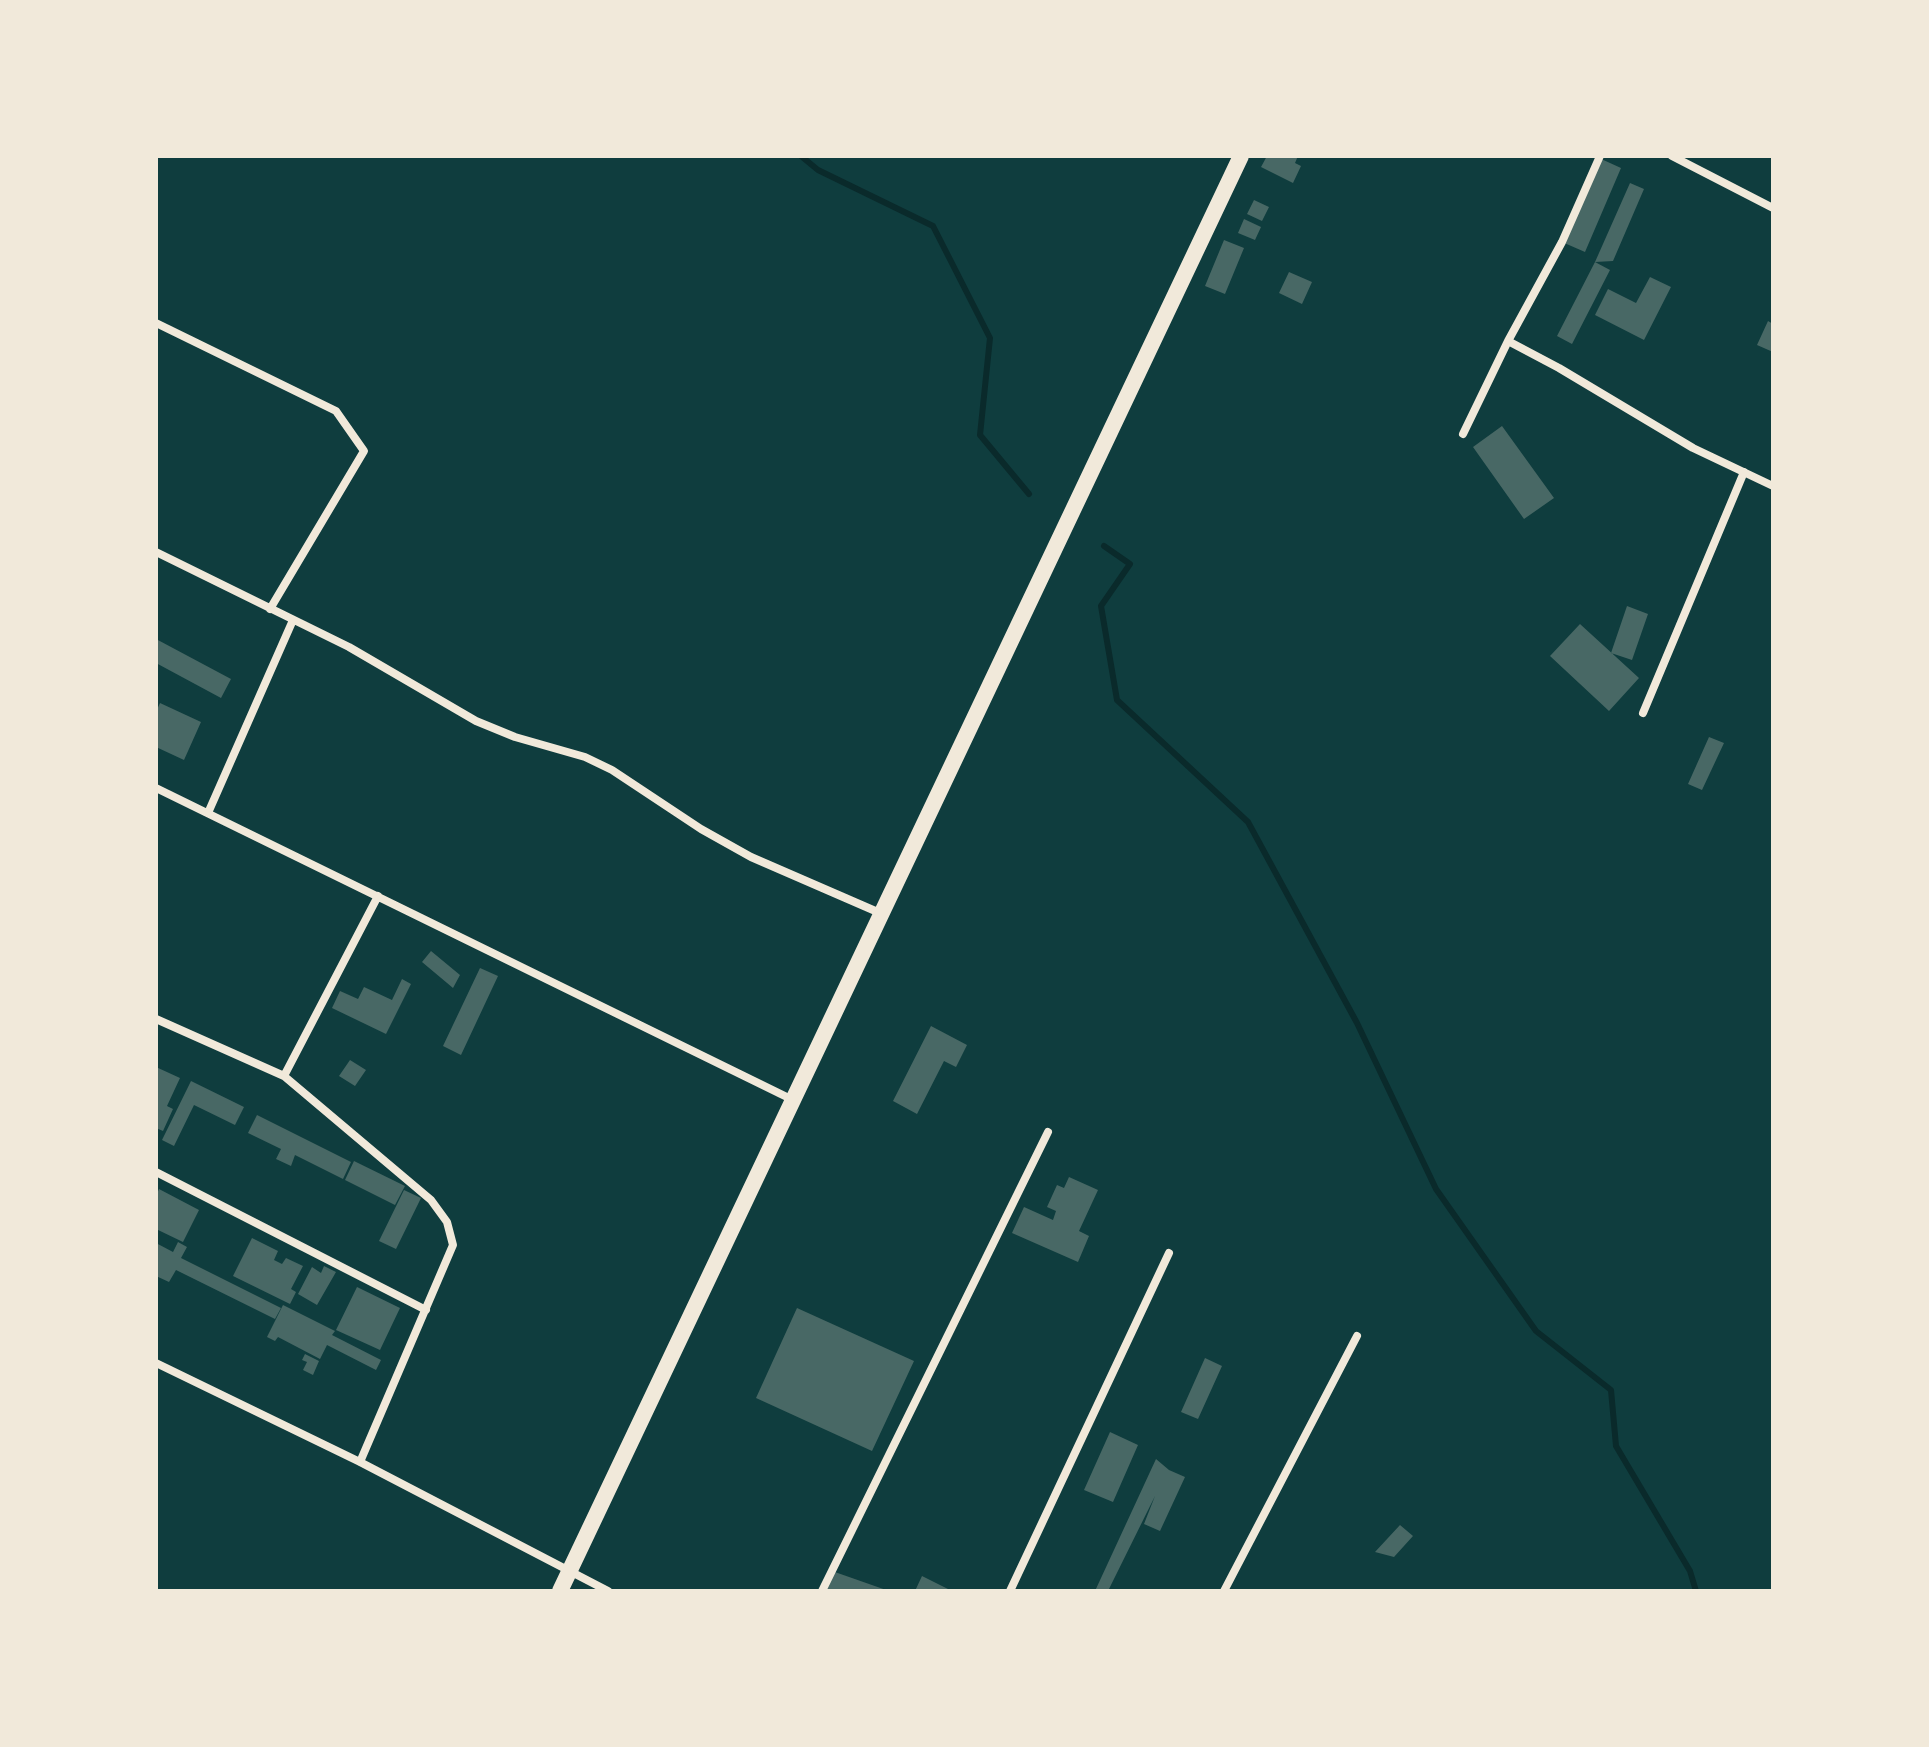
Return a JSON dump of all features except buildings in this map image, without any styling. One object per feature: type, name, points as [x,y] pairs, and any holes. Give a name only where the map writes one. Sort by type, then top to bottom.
[{"type":"main road","points":[[560,1591],[1241,156]]},
{"type":"street","points":[[1463,434],[1508,341],[1562,242],[1600,156]]},
{"type":"street","points":[[1672,156],[1773,208]]},
{"type":"street","points":[[156,323],[336,411],[364,451],[270,609]]},
{"type":"street","points":[[1508,341],[1693,448],[1773,486]]},
{"type":"street","points":[[1643,713],[1744,472]]},
{"type":"street","points":[[156,552],[349,647],[476,721],[515,737],[585,757],[612,770],[701,829],[751,857],[880,913]]},
{"type":"street","points":[[208,813],[293,620]]},
{"type":"street","points":[[156,788],[793,1100]]},
{"type":"street","points":[[284,1076],[378,896]]},
{"type":"street","points":[[156,1019],[284,1076],[431,1200],[447,1222],[453,1245],[360,1462]]},
{"type":"street","points":[[822,1591],[1048,1132]]},
{"type":"street","points":[[156,1172],[426,1310]]},
{"type":"street","points":[[1010,1591],[1169,1253]]},
{"type":"street","points":[[1224,1591],[1357,1336]]},
{"type":"street","points":[[156,1363],[360,1462],[608,1591]]},
{"type":"waterway","points":[[801,156],[818,170],[933,226],[990,338],[980,435],[1029,494]]},
{"type":"waterway","points":[[1104,546],[1130,564],[1101,606],[1117,700],[1248,822],[1357,1023],[1436,1189],[1536,1331],[1611,1390],[1616,1446],[1690,1571],[1696,1591]]}]
